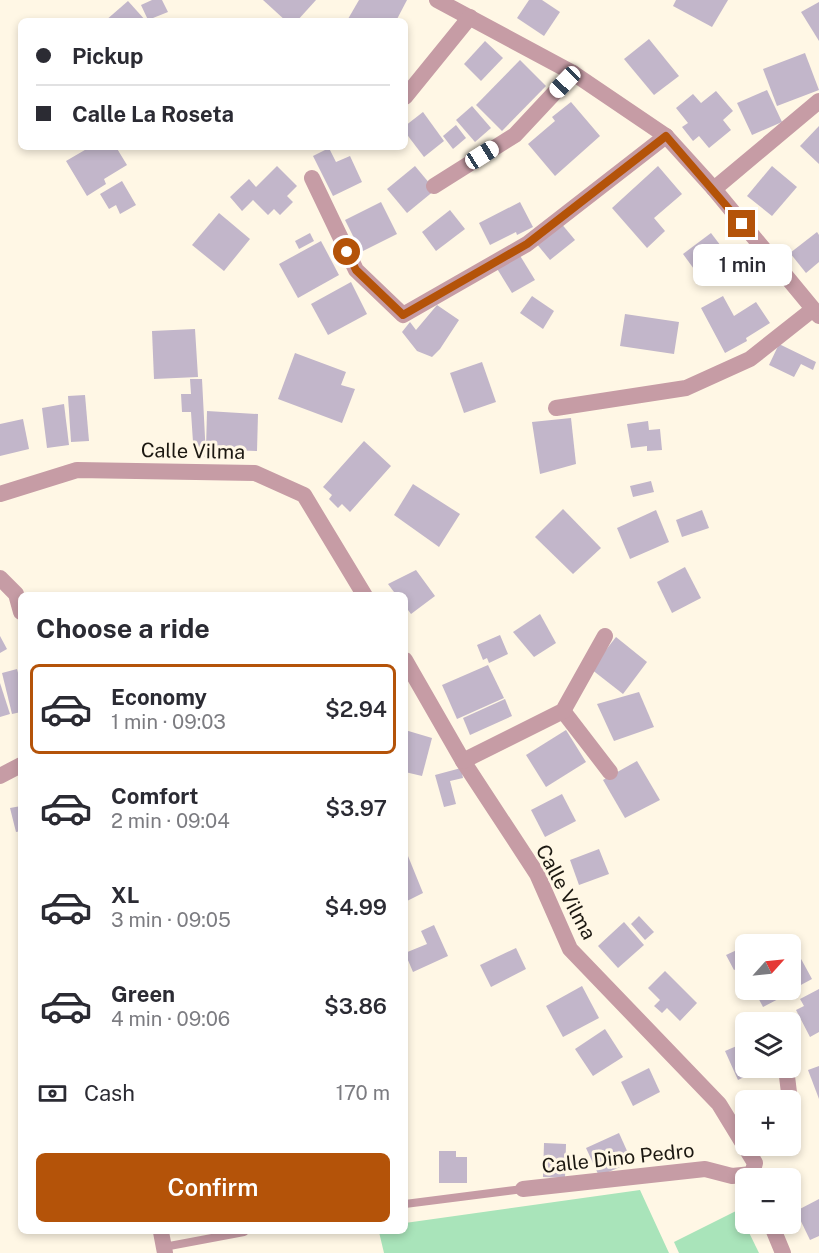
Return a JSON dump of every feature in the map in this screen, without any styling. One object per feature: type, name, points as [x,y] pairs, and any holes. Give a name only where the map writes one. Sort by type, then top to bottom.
[{"type":"street","points":[[437,0],[573,73],[666,136],[714,189],[816,313],[750,359],[686,388],[556,408]]},
{"type":"street","points":[[408,93],[470,17]]},
{"type":"street","points":[[434,186],[515,135],[573,73]]},
{"type":"street","points":[[714,189],[819,101]]},
{"type":"street","points":[[312,178],[356,270],[403,315],[527,244],[666,136]]},
{"type":"street","name":"Calle Vilma","points":[[0,494],[77,470],[255,473],[304,495],[362,592]]},
{"type":"street","points":[[0,578],[16,594],[18,601]]},
{"type":"street","points":[[464,761],[563,711],[605,636]]},
{"type":"street","name":"Calle Vilma","points":[[408,665],[464,761],[537,874],[570,949],[719,1104],[735,1126]]},
{"type":"street","points":[[563,711],[610,772]]},
{"type":"street","points":[[0,776],[18,767]]},
{"type":"street","name":"Calle Dino Pedro","points":[[523,1189],[705,1169],[735,1176]]},
{"type":"street","points":[[775,1234],[783,1253]]},
{"type":"lane","points":[[408,1204],[523,1189]]},
{"type":"lane","points":[[163,1244],[230,1234]]},
{"type":"green space","points":[[640,1190],[669,1253],[384,1253],[379,1234],[408,1234],[408,1223]]},
{"type":"green space","points":[[735,1212],[735,1234],[750,1234],[759,1253],[679,1253],[674,1242]]},
{"type":"building","points":[[152,0],[162,0],[168,12],[147,18],[141,5]]},
{"type":"building","points":[[263,0],[316,0],[300,18],[283,18]]},
{"type":"building","points":[[359,0],[407,0],[398,18],[349,18]]},
{"type":"building","points":[[529,0],[542,0],[560,12],[544,36],[517,18]]},
{"type":"building","points":[[676,0],[728,0],[712,27],[673,6]]},
{"type":"building","points":[[128,1],[143,18],[108,18]]},
{"type":"building","points":[[819,2],[819,41],[801,12]]},
{"type":"building","points":[[649,39],[679,76],[654,95],[624,59]]},
{"type":"building","points":[[485,41],[503,58],[481,81],[464,64]]},
{"type":"building","points":[[805,53],[819,90],[777,106],[763,69]]},
{"type":"building","points":[[520,60],[546,86],[502,131],[476,105]]},
{"type":"building","points":[[767,90],[782,122],[752,135],[737,103]]},
{"type":"building","points":[[716,91],[733,111],[723,120],[731,130],[709,148],[699,136],[693,141],[682,127],[688,123],[676,108],[693,94],[701,103]]},
{"type":"building","points":[[571,102],[600,136],[555,176],[528,144],[555,121],[552,117]]},
{"type":"building","points":[[472,106],[491,128],[475,142],[456,120]]},
{"type":"building","points":[[423,112],[444,141],[424,157],[408,136],[408,124]]},
{"type":"building","points":[[456,125],[466,138],[453,149],[443,136]]},
{"type":"building","points":[[819,126],[819,164],[800,146]]},
{"type":"building","points":[[85,150],[118,150],[127,165],[104,179],[106,184],[87,196],[66,161]]},
{"type":"building","points":[[330,150],[336,162],[350,156],[362,182],[333,196],[313,156]]},
{"type":"building","points":[[277,166],[297,186],[287,196],[293,202],[280,215],[274,209],[268,215],[253,200],[242,211],[230,197],[249,179],[256,187]]},
{"type":"building","points":[[415,166],[435,190],[407,213],[387,189]]},
{"type":"building","points":[[658,166],[682,194],[654,218],[665,231],[647,248],[612,208]]},
{"type":"building","points":[[772,166],[797,187],[772,216],[747,196]]},
{"type":"building","points":[[122,181],[136,205],[120,214],[116,205],[109,209],[100,194]]},
{"type":"building","points":[[381,202],[397,234],[361,252],[345,220]]},
{"type":"building","points":[[520,202],[533,227],[517,235],[516,232],[490,245],[479,223]]},
{"type":"building","points":[[450,210],[465,229],[436,251],[422,232]]},
{"type":"building","points":[[219,213],[250,239],[224,271],[192,245]]},
{"type":"building","points":[[560,222],[575,240],[550,260],[536,243]]},
{"type":"building","points":[[817,232],[819,262],[806,273],[790,253]]},
{"type":"building","points":[[310,233],[314,241],[299,249],[295,241]]},
{"type":"building","points":[[711,233],[730,258],[702,280],[683,254]]},
{"type":"building","points":[[321,241],[339,275],[298,298],[279,264]]},
{"type":"building","points":[[519,254],[535,280],[512,293],[496,267]]},
{"type":"building","points":[[351,282],[367,314],[328,335],[311,304]]},
{"type":"building","points":[[532,296],[554,311],[543,329],[520,313]]},
{"type":"building","points":[[723,296],[734,316],[756,302],[770,323],[746,338],[747,341],[725,353],[701,308]]},
{"type":"building","points":[[437,305],[459,320],[432,357],[417,351],[402,332],[410,322],[416,330]]},
{"type":"building","points":[[625,314],[679,322],[674,354],[620,346]]},
{"type":"building","points":[[195,329],[198,377],[154,379],[152,331]]},
{"type":"building","points":[[779,344],[816,362],[813,370],[801,364],[794,377],[769,365]]},
{"type":"building","points":[[295,353],[346,372],[341,385],[355,389],[342,423],[278,399]]},
{"type":"building","points":[[482,362],[496,402],[464,413],[450,373]]},
{"type":"building","points":[[190,379],[202,379],[206,457],[194,457],[191,412],[182,412],[181,394],[191,394]]},
{"type":"building","points":[[85,395],[89,441],[71,442],[68,396]]},
{"type":"building","points":[[64,404],[69,445],[47,448],[42,408]]},
{"type":"building","points":[[207,411],[258,414],[257,451],[206,449]]},
{"type":"building","points":[[571,418],[576,464],[540,474],[532,422]]},
{"type":"building","points":[[23,419],[29,449],[0,456],[0,424]]},
{"type":"building","points":[[648,421],[649,430],[660,429],[662,450],[647,451],[647,446],[631,448],[627,424]]},
{"type":"building","points":[[364,441],[391,466],[350,512],[342,504],[338,508],[329,499],[332,495],[323,487]]},
{"type":"building","points":[[651,481],[654,492],[633,497],[630,486]]},
{"type":"building","points":[[413,484],[460,514],[439,547],[394,515]]},
{"type":"building","points":[[563,509],[601,548],[573,574],[535,537]]},
{"type":"building","points":[[656,510],[669,542],[630,559],[617,528]]},
{"type":"building","points":[[702,510],[709,528],[682,537],[676,520]]},
{"type":"building","points":[[685,567],[701,598],[672,613],[657,582]]},
{"type":"building","points":[[416,570],[435,596],[411,614],[408,610],[408,592],[394,592],[388,584]]},
{"type":"building","points":[[540,614],[556,643],[534,657],[513,632]]},
{"type":"building","points":[[500,635],[508,654],[489,663],[487,658],[483,660],[477,645]]},
{"type":"building","points":[[0,636],[7,649],[0,653]]},
{"type":"building","points":[[616,637],[647,662],[623,694],[591,669]]},
{"type":"building","points":[[488,665],[504,698],[457,719],[442,685]]},
{"type":"building","points":[[17,669],[18,713],[12,714],[2,673]]},
{"type":"building","points":[[0,683],[10,714],[0,717]]},
{"type":"building","points":[[639,692],[654,727],[614,741],[597,704]]},
{"type":"building","points":[[505,699],[512,716],[470,735],[463,718]]},
{"type":"building","points":[[566,730],[586,762],[546,787],[526,755]]},
{"type":"building","points":[[408,731],[432,738],[422,776],[408,773]]},
{"type":"building","points":[[637,761],[660,800],[625,818],[603,780]]},
{"type":"building","points":[[461,768],[463,778],[450,781],[456,804],[444,807],[435,775]]},
{"type":"building","points":[[562,794],[576,821],[545,837],[531,810]]},
{"type":"building","points":[[18,807],[18,832],[16,832],[10,808]]},
{"type":"building","points":[[599,849],[609,874],[579,885],[570,860]]},
{"type":"building","points":[[408,856],[423,893],[408,900]]},
{"type":"building","points":[[639,916],[654,932],[645,940],[631,924]]},
{"type":"building","points":[[624,922],[644,945],[618,968],[598,946]]},
{"type":"building","points":[[434,925],[448,956],[413,972],[408,960],[408,952],[427,944],[421,931]]},
{"type":"building","points":[[516,948],[526,969],[491,987],[480,965]]},
{"type":"building","points":[[735,951],[735,970],[734,970],[726,955]]},
{"type":"building","points":[[801,959],[812,979],[801,985]]},
{"type":"building","points":[[665,971],[697,1003],[680,1021],[667,1008],[662,1013],[654,1006],[660,1000],[648,988]]},
{"type":"building","points":[[582,986],[599,1018],[563,1037],[546,1006]]},
{"type":"building","points":[[819,989],[819,1032],[810,1037],[801,1020],[801,1012],[796,1010],[804,1006],[801,998]]},
{"type":"building","points":[[759,1000],[776,1000],[763,1007]]},
{"type":"building","points":[[605,1029],[623,1057],[593,1076],[575,1049]]},
{"type":"building","points":[[735,1047],[735,1073],[725,1051]]},
{"type":"building","points":[[819,1066],[819,1099],[808,1070]]},
{"type":"building","points":[[649,1068],[660,1092],[633,1106],[621,1082]]},
{"type":"building","points":[[619,1133],[632,1162],[599,1176],[586,1148]]},
{"type":"building","points":[[544,1143],[566,1144],[565,1178],[543,1177]]},
{"type":"building","points":[[439,1151],[456,1151],[456,1157],[467,1157],[467,1183],[439,1183]]},
{"type":"building","points":[[819,1199],[819,1236],[810,1240],[801,1221],[801,1208]]},
{"type":"route","points":[[347,252],[356,270],[403,315],[527,244],[666,136],[742,224]]}]
